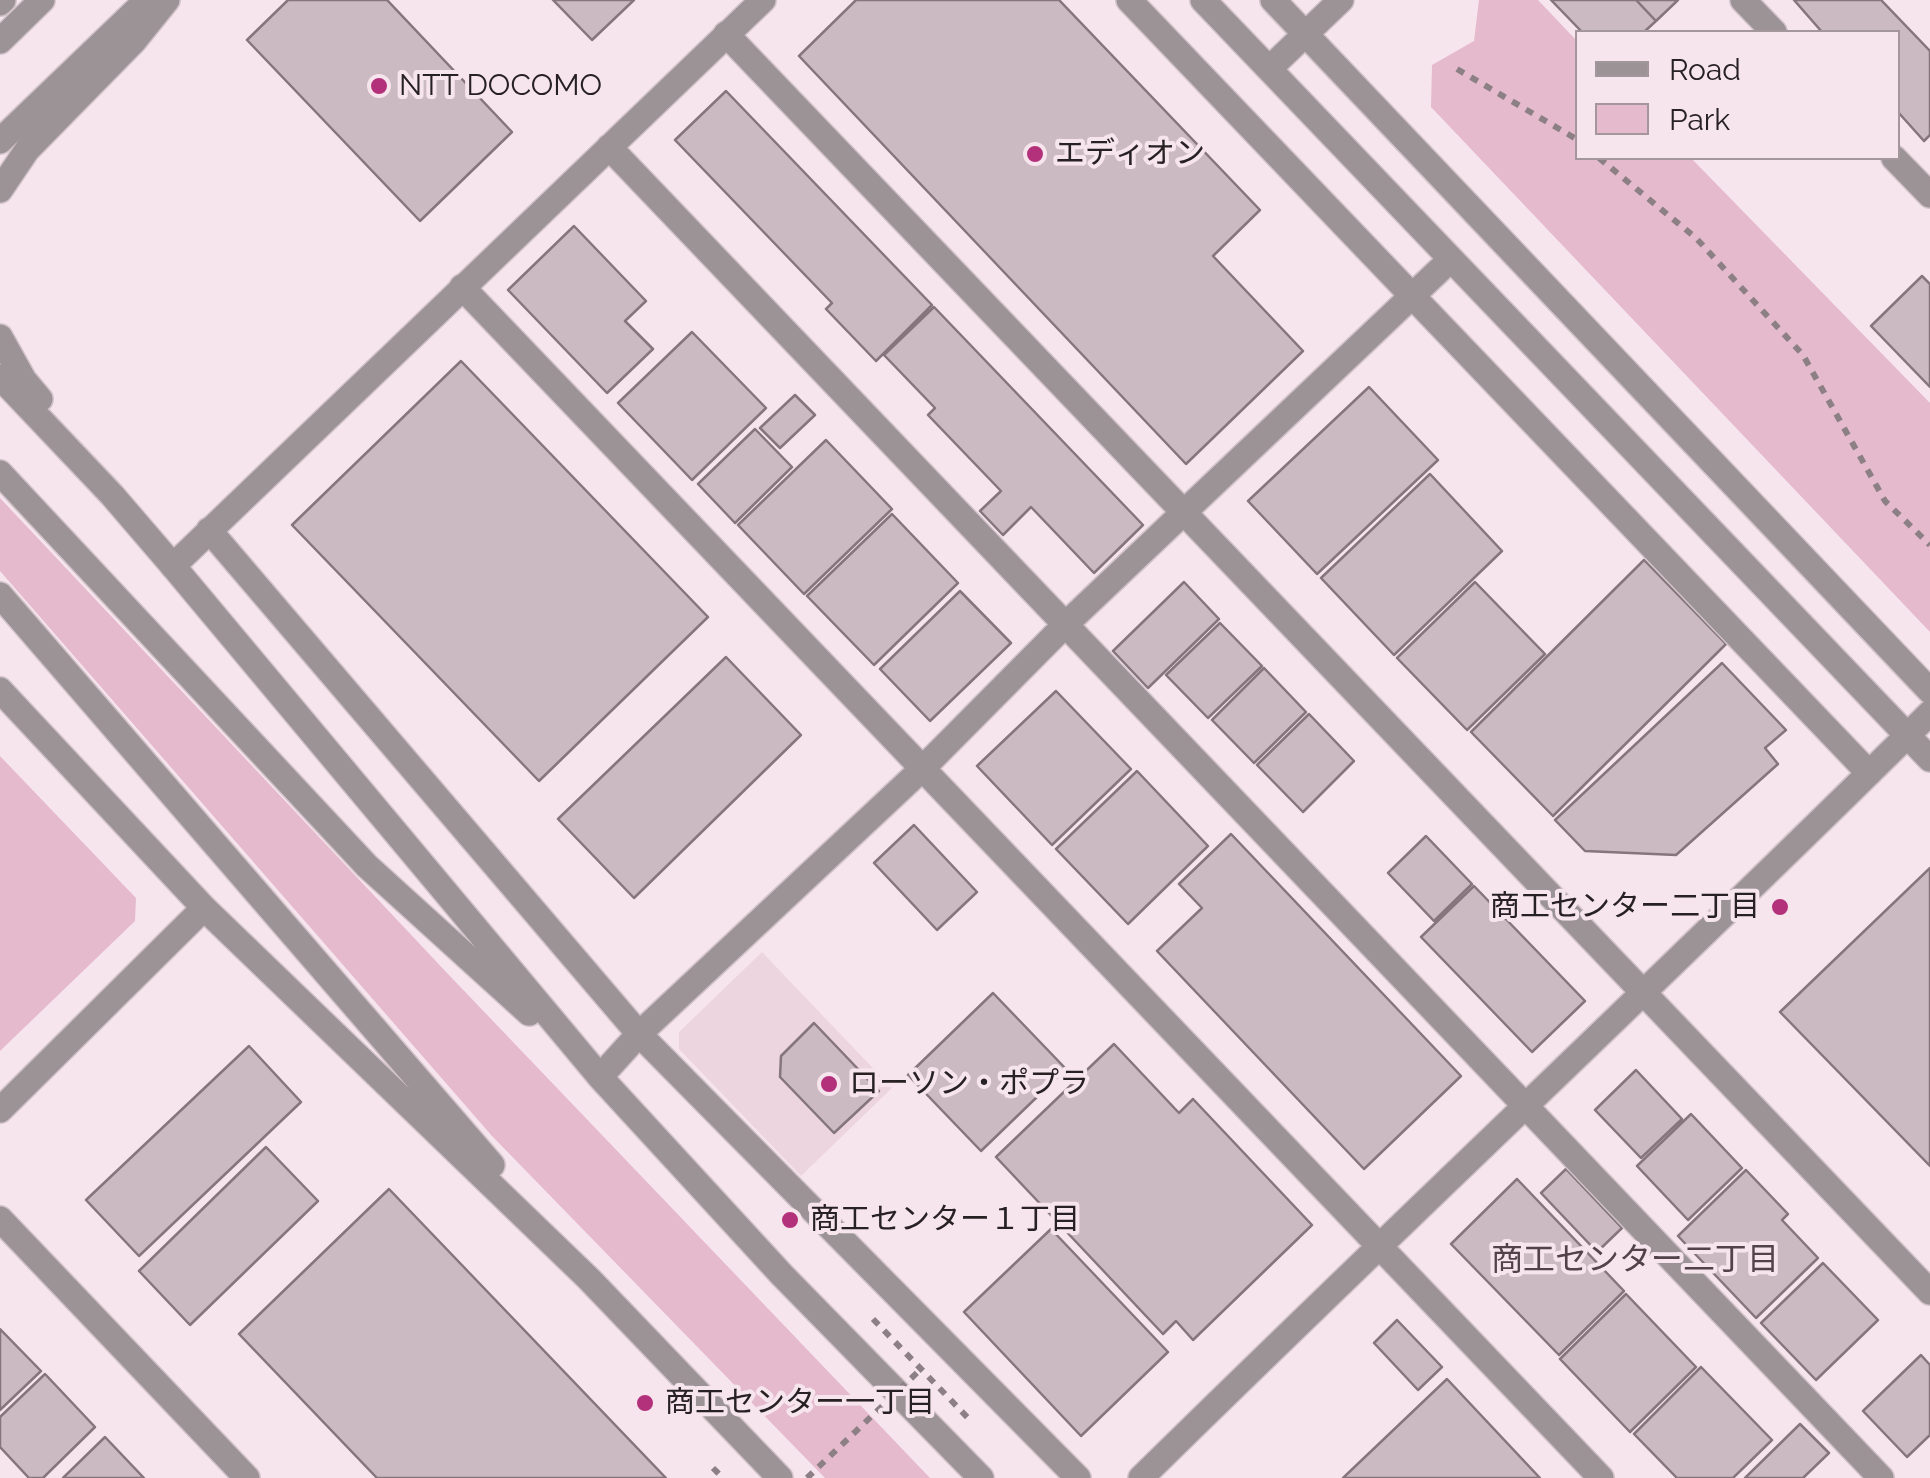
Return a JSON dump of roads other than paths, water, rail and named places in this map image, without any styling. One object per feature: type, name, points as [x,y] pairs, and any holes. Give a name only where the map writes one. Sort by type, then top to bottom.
[{"type":"street","points":[[0,41],[42,0]]},
{"type":"street","points":[[0,141],[147,0]]},
{"type":"street","points":[[0,190],[27,150],[134,40],[167,0]]},
{"type":"street","points":[[173,566],[763,0]]},
{"type":"street","points":[[1130,0],[1869,773]]},
{"type":"street","points":[[1203,0],[1930,759]]},
{"type":"street","points":[[1272,0],[1930,691]]},
{"type":"street","points":[[1269,69],[1342,0]]},
{"type":"street","points":[[1743,0],[1772,30]]},
{"type":"street","points":[[726,34],[1930,1292]]},
{"type":"street","points":[[608,147],[1881,1478]]},
{"type":"street","points":[[1897,160],[1926,183]]},
{"type":"street","points":[[600,1077],[639,1034],[922,769],[1065,625],[1450,260]]},
{"type":"street","points":[[462,288],[1601,1478]]},
{"type":"street","points":[[0,337],[24,380],[84,452],[112,495]]},
{"type":"street","points":[[0,377],[173,566],[600,1077],[782,1275],[981,1478]]},
{"type":"street","points":[[0,473],[367,866],[600,1077]]},
{"type":"street","points":[[209,530],[639,1034],[1078,1478]]},
{"type":"street","points":[[0,595],[590,1279]]},
{"type":"street","points":[[0,690],[204,908],[590,1279],[780,1478]]},
{"type":"street","points":[[1141,1478],[1930,714]]},
{"type":"street","points":[[0,1110],[204,908]]},
{"type":"street","points":[[0,1220],[247,1478]]},
{"type":"place","name":"NTT DOCOMO","points":[[379,86]]},
{"type":"place","name":"エディオン","points":[[1035,154]]},
{"type":"place","name":"商工センター二丁目","points":[[1780,907]]},
{"type":"place","name":"ローソン・ポプラ","points":[[829,1084]]},
{"type":"place","name":"商工センター１丁目","points":[[790,1220]]},
{"type":"place","name":"商工センター一丁目","points":[[645,1403]]},
{"type":"district","name":"商工センター二丁目","points":[[1635,1260]]}]
